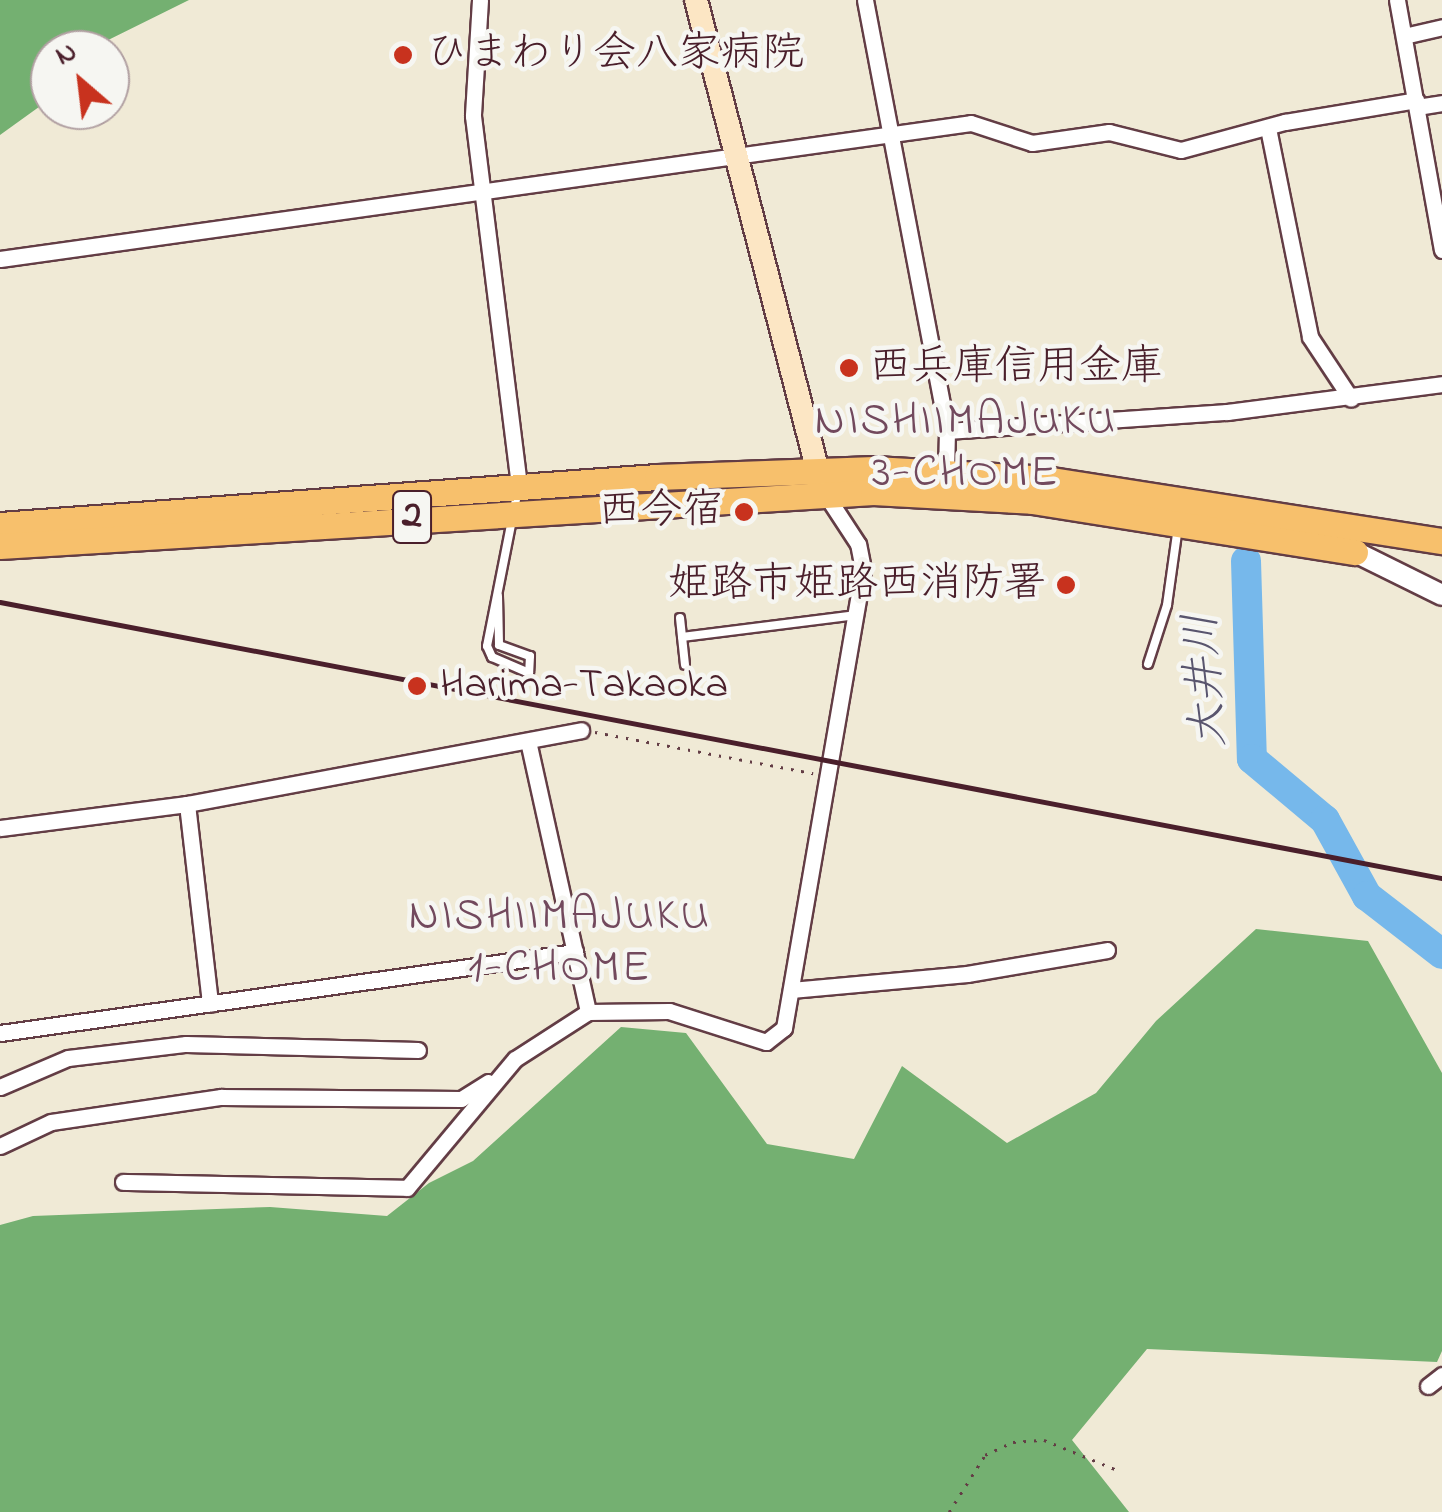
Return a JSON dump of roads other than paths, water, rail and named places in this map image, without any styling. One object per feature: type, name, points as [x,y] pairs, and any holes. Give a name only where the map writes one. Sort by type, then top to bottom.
[{"type":"highway","name":"2","points":[[0,526],[517,499],[946,471],[1045,479],[1442,541]]},
{"type":"highway","name":"2","points":[[819,481],[1178,522],[1355,552]]},
{"type":"highway","name":"2","points":[[0,546],[517,499]]},
{"type":"main road","points":[[696,0],[819,481]]},
{"type":"street","points":[[480,0],[473,116],[517,499]]},
{"type":"street","points":[[865,0],[947,431],[946,471]]},
{"type":"street","points":[[1397,0],[1442,250]]},
{"type":"street","points":[[1404,36],[1442,27]]},
{"type":"street","points":[[0,259],[483,195],[970,123],[1032,143],[1109,132],[1181,150],[1268,128],[1442,103]]},
{"type":"street","points":[[1268,128],[1310,337],[1350,399]]},
{"type":"street","points":[[947,431],[1350,399],[1442,384]]},
{"type":"street","points":[[0,1146],[51,1122],[221,1098],[461,1100],[588,1012],[670,1012],[766,1042],[784,1028],[859,615],[863,569],[858,544],[819,481]]},
{"type":"street","points":[[1355,552],[1442,595]]},
{"type":"street","points":[[0,828],[187,804],[581,730]]},
{"type":"street","points":[[528,740],[588,1012]]},
{"type":"street","points":[[187,804],[210,1004]]},
{"type":"street","points":[[791,990],[967,974],[1107,950]]},
{"type":"street","points":[[0,1033],[575,952]]},
{"type":"street","points":[[0,1087],[68,1058],[186,1044],[418,1050]]},
{"type":"street","points":[[123,1182],[408,1188],[501,1074]]},
{"type":"street","points":[[1428,1386],[1442,1375]]},
{"type":"lane","points":[[498,596],[499,645],[530,656],[529,673],[489,652],[498,596],[517,499]]},
{"type":"lane","points":[[1148,664],[1167,606],[1178,522]]},
{"type":"lane","points":[[682,637],[859,615]]},
{"type":"lane","points":[[680,618],[685,665]]},
{"type":"waterway","name":"大井川","points":[[1246,561],[1252,759],[1325,820],[1367,896],[1442,954]]},
{"type":"railway","points":[[0,602],[1442,878]]},
{"type":"place","name":"ひまわり会八家病院","points":[[403,55]]},
{"type":"place","name":"西兵庫信用金庫","points":[[849,368]]},
{"type":"place","name":"西今宿","points":[[744,512]]},
{"type":"place","name":"姫路市姫路西消防署","points":[[1066,585]]},
{"type":"place","name":"Harima-Takaoka","points":[[417,686]]},
{"type":"district","name":"NISHIIMAJUKU 3-CHOME","points":[[966,449]]},
{"type":"district","name":"NISHIIMAJUKU 1-CHOME","points":[[560,944]]}]
